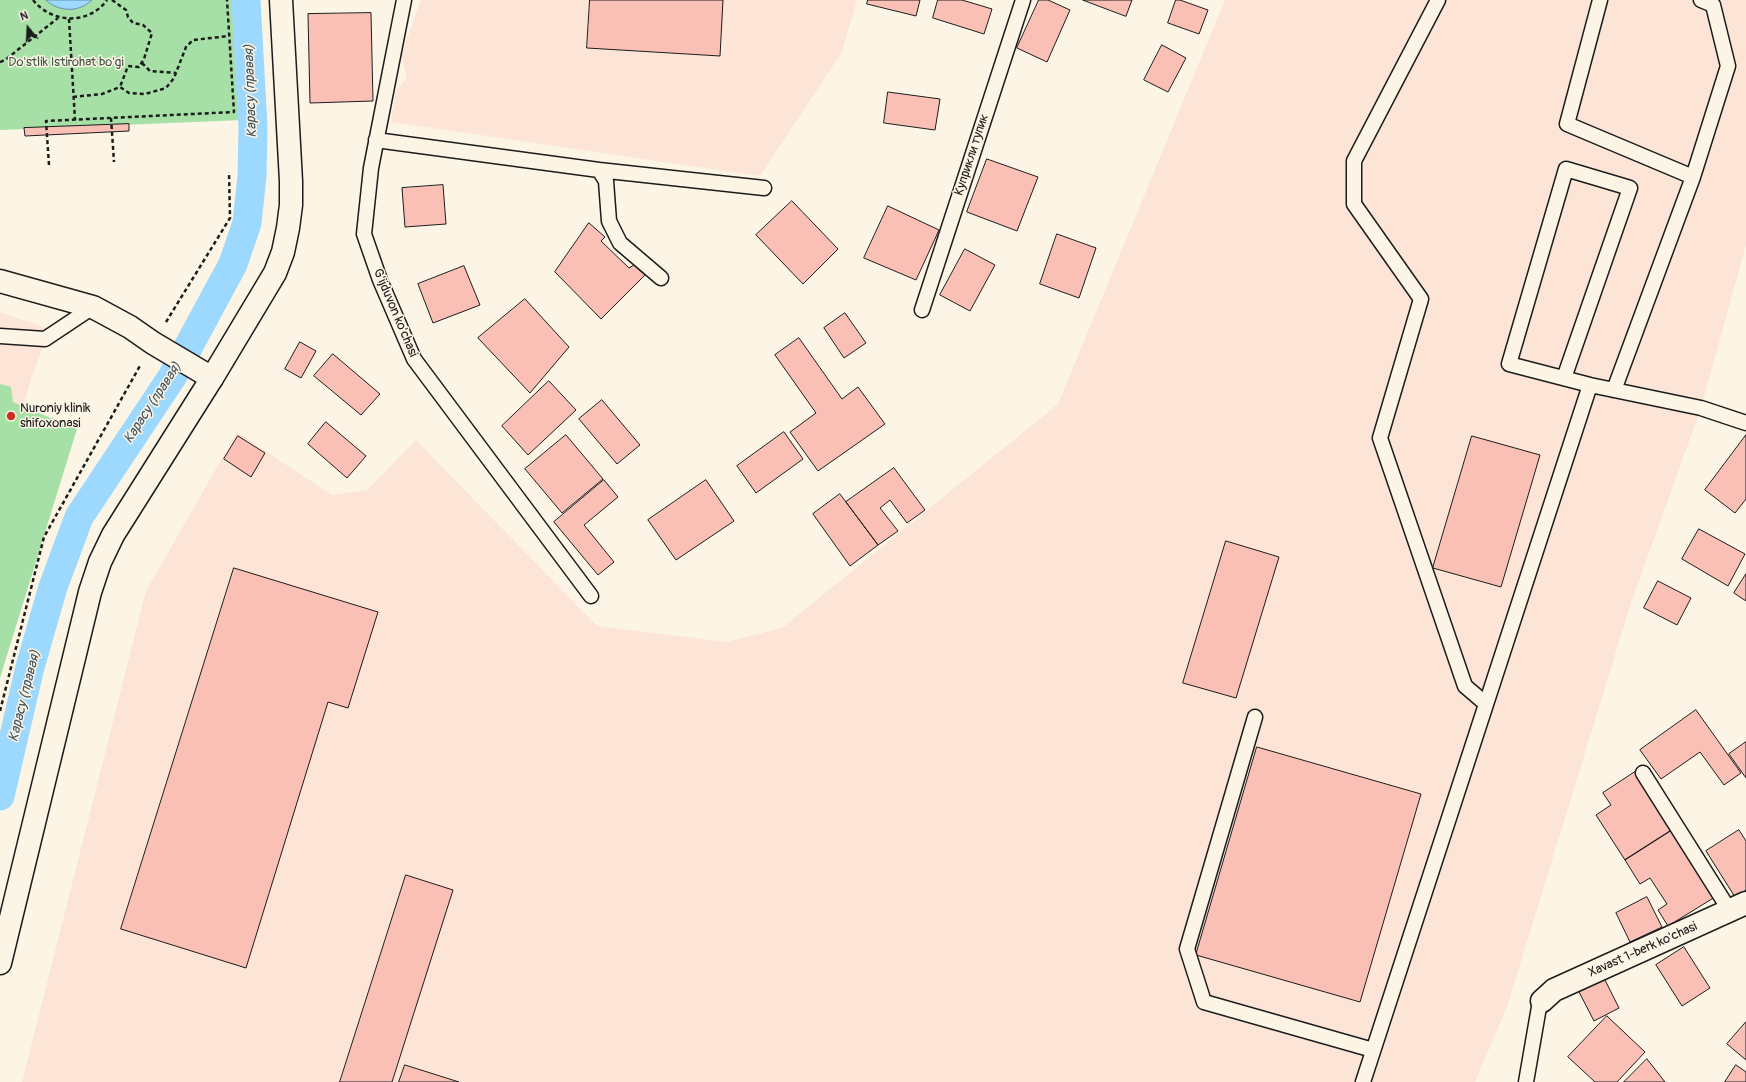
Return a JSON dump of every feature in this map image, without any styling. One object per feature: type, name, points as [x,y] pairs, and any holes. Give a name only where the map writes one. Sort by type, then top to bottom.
[{"type":"street","points":[[0,963],[90,592],[100,562],[113,535],[206,374],[275,273],[283,252],[291,205],[291,180],[281,0]]},
{"type":"street","points":[[0,281],[93,307],[130,327],[153,343],[206,374]]},
{"type":"street","name":"Xavast 1-berk ko'chasi","points":[[1542,1001],[1554,990],[1738,907]]},
{"type":"lane","name":"G'ijduvon ko'chasi","points":[[404,0],[371,168],[364,234],[380,280],[414,359],[592,596]]},
{"type":"lane","name":"Куприкли тупик","points":[[922,310],[1023,0]]},
{"type":"lane","points":[[1438,0],[1354,161],[1354,204],[1421,299],[1380,438],[1465,686],[1486,704]]},
{"type":"lane","points":[[1600,0],[1567,124],[1693,177]]},
{"type":"lane","points":[[1614,390],[1693,177],[1728,66],[1713,5],[1700,0]]},
{"type":"lane","points":[[376,140],[599,170],[764,188]]},
{"type":"lane","points":[[1564,378],[1630,188],[1566,169],[1509,364],[1590,385],[1701,408],[1746,423]]},
{"type":"lane","points":[[599,170],[606,181],[609,221],[620,243],[661,278]]},
{"type":"lane","points":[[0,336],[45,339],[93,307]]},
{"type":"lane","points":[[1363,1082],[1590,385]]},
{"type":"lane","points":[[1255,717],[1187,949],[1204,1002],[1373,1050]]},
{"type":"lane","points":[[1643,773],[1738,907]]},
{"type":"lane","points":[[1526,1082],[1539,1007],[1542,1001]]},
{"type":"path","points":[[33,0],[45,11],[58,18],[70,19],[82,18],[94,12],[107,0]]},
{"type":"path","points":[[73,97],[102,94],[120,87],[128,66],[139,67],[142,63],[152,33],[143,25],[133,24],[128,17],[126,10],[112,0]]},
{"type":"path","points":[[49,165],[46,121],[234,112],[227,0]]},
{"type":"path","points":[[0,62],[5,60],[58,18]]},
{"type":"path","points":[[70,19],[75,120]]},
{"type":"path","points":[[120,87],[129,93],[145,94],[166,88],[176,73],[186,47],[193,40],[229,36]]},
{"type":"path","points":[[142,63],[150,71],[176,73]]},
{"type":"path","points":[[111,118],[114,162]]},
{"type":"path","points":[[0,711],[44,537],[153,343],[230,218],[229,172]]},
{"type":"shaded area","points":[[421,0],[857,0],[842,52],[760,176],[391,122],[396,90],[407,78],[401,55]]},
{"type":"shaded area","points":[[1225,0],[1746,0],[1746,245],[1701,408],[1631,603],[1507,1007],[1475,1082],[22,1082],[146,591],[237,432],[332,495],[367,490],[416,440],[597,626],[726,642],[782,628],[1058,404]]},
{"type":"shaded area","name":"Nuroniy klinik shifoxonasi","points":[[0,312],[49,329],[31,379],[0,492]]},
{"type":"green space","name":"Do'stlik Istirohat bo'gi","points":[[0,0],[236,0],[243,120],[0,130]]},
{"type":"green space","points":[[0,384],[11,387],[13,402],[77,429],[0,678]]},
{"type":"water","points":[[46,0],[92,0],[75,9],[62,9]]},
{"type":"building","points":[[590,0],[723,0],[720,56],[587,48]]},
{"type":"building","points":[[868,0],[920,0],[916,16],[867,4]]},
{"type":"building","points":[[938,0],[962,0],[992,9],[984,34],[933,18]]},
{"type":"building","points":[[1039,0],[1048,0],[1070,10],[1047,62],[1017,48]]},
{"type":"building","points":[[1083,0],[1132,0],[1126,16]]},
{"type":"building","points":[[1176,0],[1208,10],[1199,34],[1168,23]]},
{"type":"building","points":[[371,13],[373,101],[310,103],[308,14]]},
{"type":"building","points":[[1162,45],[1186,58],[1168,92],[1144,80]]},
{"type":"building","points":[[888,92],[940,99],[935,130],[884,123]]},
{"type":"building","points":[[129,124],[129,131],[25,136],[24,128]]},
{"type":"building","points":[[987,159],[1038,177],[1017,231],[967,212]]},
{"type":"building","points":[[443,185],[446,224],[405,227],[402,188]]},
{"type":"building","points":[[792,201],[838,249],[803,284],[756,235]]},
{"type":"building","points":[[888,206],[939,230],[916,280],[864,258]]},
{"type":"building","points":[[589,223],[605,237],[601,241],[629,268],[634,265],[645,275],[601,319],[555,272]]},
{"type":"building","points":[[1057,234],[1096,248],[1079,298],[1040,284]]},
{"type":"building","points":[[965,249],[995,265],[970,311],[940,295]]},
{"type":"building","points":[[464,266],[480,305],[433,323],[418,284]]},
{"type":"building","points":[[525,299],[569,347],[530,393],[478,338]]},
{"type":"building","points":[[845,313],[866,343],[844,358],[824,328]]},
{"type":"building","points":[[799,338],[842,399],[858,387],[885,424],[818,471],[790,432],[816,413],[775,355]]},
{"type":"building","points":[[300,342],[316,351],[301,378],[285,369]]},
{"type":"building","points":[[333,354],[380,394],[361,415],[314,376]]},
{"type":"building","points":[[549,381],[576,410],[528,455],[502,426]]},
{"type":"building","points":[[602,400],[640,445],[617,464],[579,419]]},
{"type":"building","points":[[326,422],[366,456],[347,478],[308,444]]},
{"type":"building","points":[[784,432],[803,459],[756,493],[737,466]]},
{"type":"building","points":[[566,435],[603,479],[562,513],[525,469]]},
{"type":"building","points":[[1746,435],[1746,499],[1735,513],[1705,490]]},
{"type":"building","points":[[238,436],[265,453],[251,477],[224,459]]},
{"type":"building","points":[[1472,436],[1540,455],[1501,587],[1433,568]]},
{"type":"building","points":[[894,468],[925,510],[907,523],[890,500],[880,508],[898,531],[878,545],[846,502]]},
{"type":"building","points":[[604,480],[618,497],[584,525],[614,562],[598,575],[554,522]]},
{"type":"building","points":[[706,480],[734,521],[676,560],[648,520]]},
{"type":"building","points":[[840,494],[878,545],[850,566],[813,514]]},
{"type":"building","points":[[1699,529],[1745,554],[1728,586],[1682,559]]},
{"type":"building","points":[[1226,541],[1279,557],[1236,698],[1183,683]]},
{"type":"building","points":[[234,568],[378,612],[348,708],[328,702],[246,968],[121,929]]},
{"type":"building","points":[[1746,574],[1746,601],[1734,593]]},
{"type":"building","points":[[1658,581],[1691,598],[1677,625],[1644,608]]},
{"type":"building","points":[[1696,710],[1741,773],[1724,785],[1700,752],[1661,779],[1640,750]]},
{"type":"building","points":[[1746,742],[1746,778],[1729,754]]},
{"type":"building","points":[[1257,747],[1421,794],[1360,1002],[1196,955]]},
{"type":"building","points":[[1635,772],[1672,830],[1625,860],[1596,815],[1611,805],[1603,793]]},
{"type":"building","points":[[1672,830],[1715,897],[1668,926],[1658,910],[1667,904],[1650,878],[1640,884],[1625,860]]},
{"type":"building","points":[[1739,830],[1746,841],[1746,890],[1735,897],[1706,851]]},
{"type":"building","points":[[406,875],[453,890],[392,1082],[340,1082]]},
{"type":"building","points":[[1647,897],[1662,927],[1630,942],[1616,913]]},
{"type":"building","points":[[1684,947],[1710,988],[1682,1006],[1656,965]]},
{"type":"building","points":[[1604,978],[1619,1008],[1594,1021],[1578,990]]},
{"type":"building","points":[[1607,1016],[1645,1052],[1617,1082],[1595,1082],[1568,1057]]},
{"type":"building","points":[[1746,1022],[1746,1060],[1727,1044]]},
{"type":"building","points":[[1647,1059],[1665,1082],[1624,1082]]},
{"type":"building","points":[[405,1065],[459,1082],[399,1082]]},
{"type":"building","points":[[1736,1065],[1746,1072],[1746,1082],[1725,1082]]},
{"type":"waterway","name":"Карасу (правая)","points":[[0,796],[30,667],[53,587],[79,517],[172,377],[233,264],[247,223],[252,176],[253,127],[246,0]]},
{"type":"place","name":"Nuroniy klinik shifoxonasi","points":[[11,416]]}]
